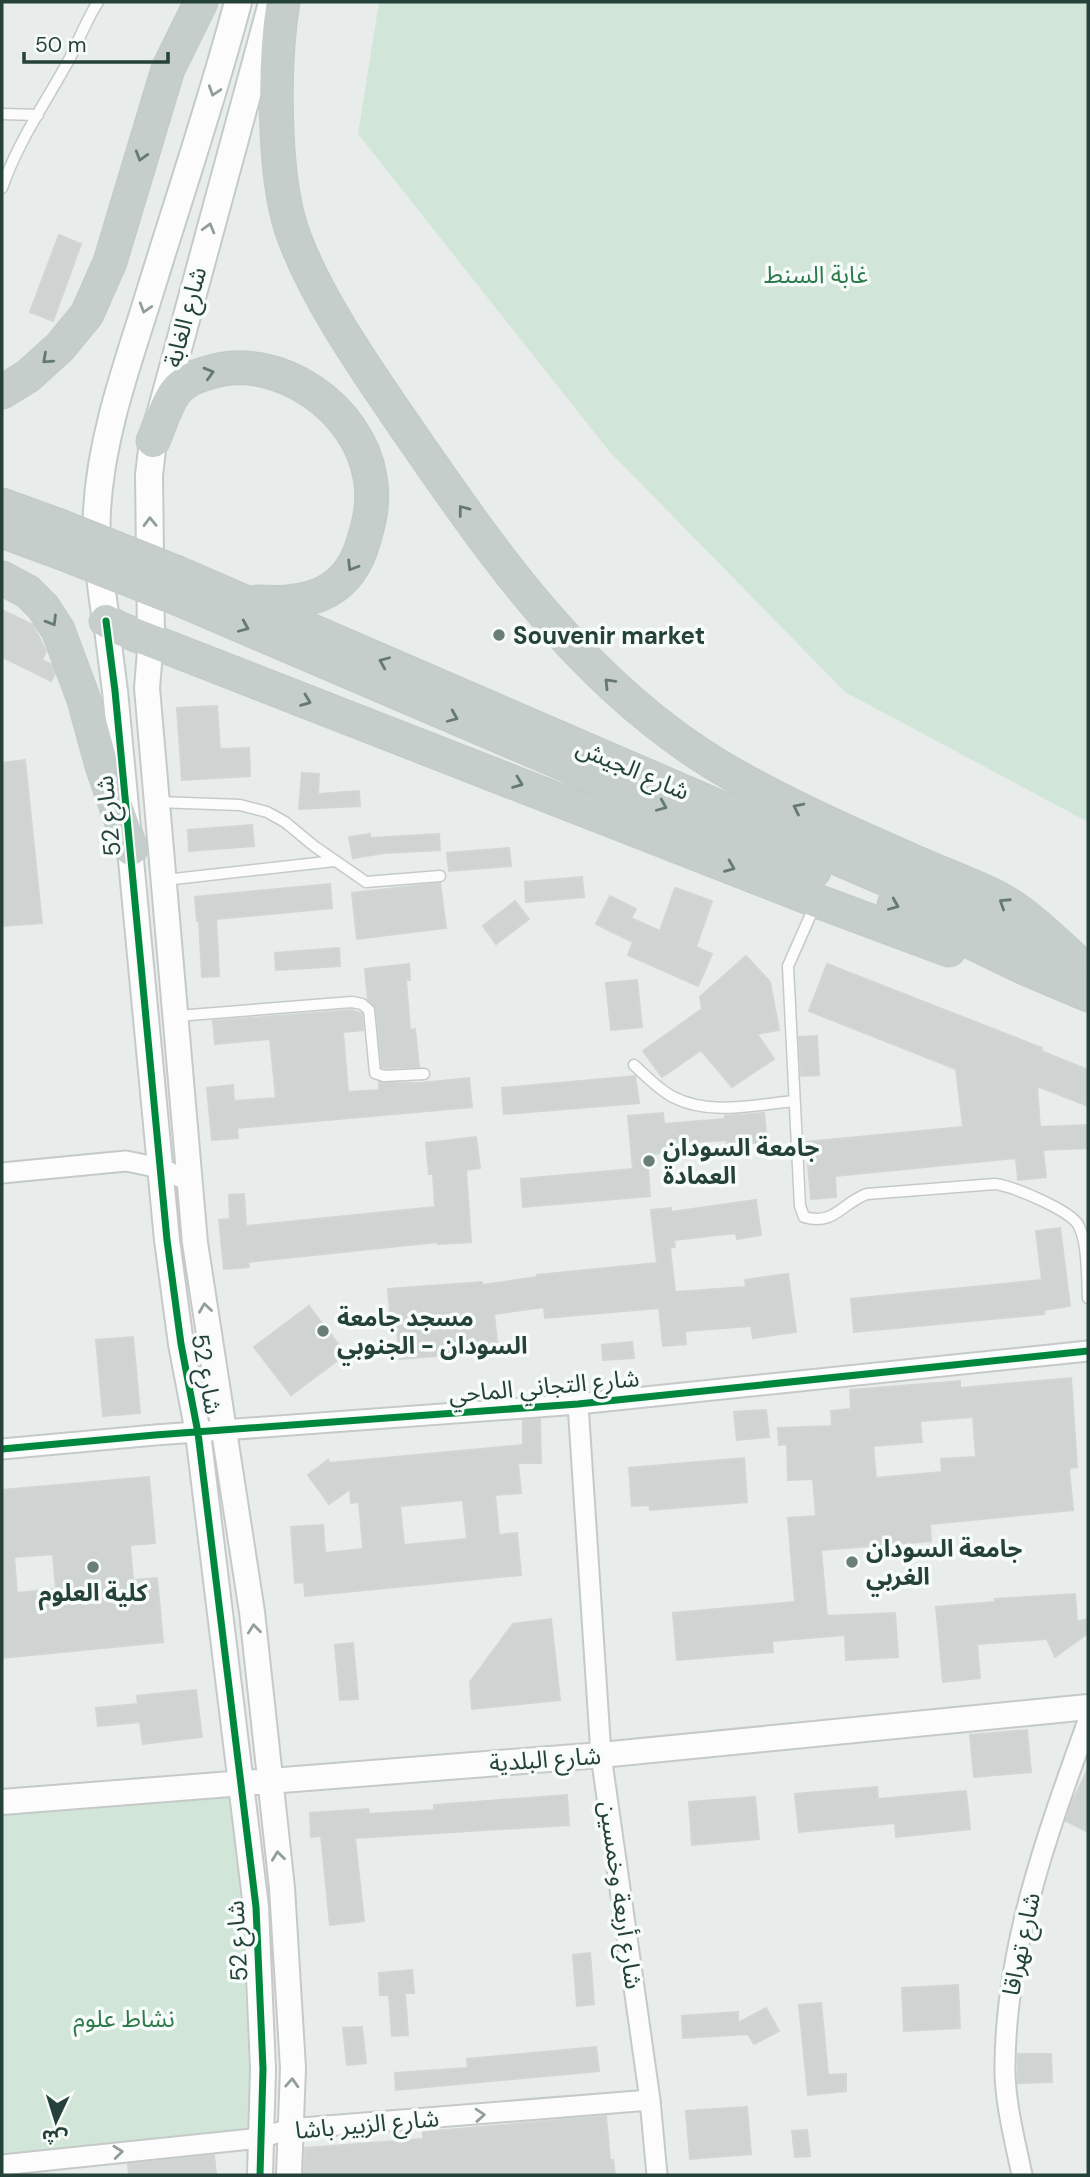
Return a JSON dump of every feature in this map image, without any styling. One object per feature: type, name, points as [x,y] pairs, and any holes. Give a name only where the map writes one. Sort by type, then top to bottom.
[{"type":"highway","points":[[2,392],[27,376],[52,354],[87,314],[110,262],[168,69],[201,2]]},
{"type":"highway","points":[[283,2],[277,126],[284,196],[291,229],[337,322],[371,377],[458,503],[534,603],[621,695],[659,727],[719,766],[800,810],[999,899],[1039,927],[1082,964]]},
{"type":"highway","points":[[153,440],[176,391],[195,376],[244,366],[271,372],[306,388],[330,404],[362,450],[370,475],[373,502],[358,558],[346,576],[327,593],[305,601],[279,603],[240,600]]},
{"type":"highway","points":[[2,505],[59,539],[179,587]]},
{"type":"highway","points":[[2,531],[59,539]]},
{"type":"highway","points":[[2,578],[28,592],[43,607],[58,630],[84,700],[102,766],[131,849]]},
{"type":"highway","name":"شارع الجيش","points":[[179,587],[240,600],[1082,964]]},
{"type":"highway","name":"شارع الجيش","points":[[179,587],[914,914],[1029,970],[1088,995]]},
{"type":"highway","points":[[106,621],[118,628],[817,901],[962,954],[1029,970]]},
{"type":"main road","name":"شارع الغابة","points":[[106,621],[97,511],[113,413],[218,80],[238,2]]},
{"type":"main road","name":"شارع الغابة","points":[[151,639],[149,475],[153,440],[272,2]]},
{"type":"street","name":"شارع 52","points":[[106,621],[116,691],[160,1168],[181,1344],[198,1433],[256,1907],[263,2068],[260,2175]]},
{"type":"street","name":"شارع 52","points":[[151,639],[147,688],[195,1243],[252,1612],[282,1888],[292,2068],[289,2175]]},
{"type":"street","points":[[2,1172],[126,1161],[160,1168],[191,1182]]},
{"type":"street","name":"شارع التجاني الماحي","points":[[2,1449],[155,1434],[578,1404],[1088,1352]]},
{"type":"street","name":"شارع أربعة وخمسين","points":[[578,1404],[601,1755],[650,2100],[657,2175]]},
{"type":"street","name":"شارع البلدية","points":[[2,1802],[601,1755],[1088,1707]]},
{"type":"street","name":"شارع تهراقا","points":[[1022,2175],[1005,2079],[1009,2003],[1019,1939],[1033,1887],[1048,1835],[1088,1721]]},
{"type":"street","name":"شارع الزبير باشا","points":[[2,2165],[261,2138],[289,2129],[650,2100]]},
{"type":"lane","points":[[2,187],[90,14],[99,2]]},
{"type":"lane","points":[[2,114],[38,115]]},
{"type":"lane","points":[[157,802],[240,805],[267,812],[285,822],[366,882],[440,876]]},
{"type":"lane","points":[[163,880],[335,861]]},
{"type":"lane","points":[[817,901],[789,966],[800,1206],[804,1217],[816,1220],[827,1218],[837,1214],[854,1198],[867,1194],[995,1184],[1009,1186],[1044,1202],[1078,1224],[1083,1237],[1088,1298]]},
{"type":"lane","points":[[175,1016],[352,1002],[362,1004],[369,1010],[375,1073],[384,1076],[424,1074]]},
{"type":"lane","points":[[634,1066],[661,1089],[691,1104],[709,1108],[794,1101]]},
{"type":"green space","name":"غابة السنط","points":[[379,2],[1088,2],[1088,822],[845,692],[609,451],[358,134]]},
{"type":"green space","name":"نشاط علوم","points":[[236,1797],[252,2131],[2,2156],[2,1810]]},
{"type":"building","points":[[59,235],[81,244],[53,321],[30,312]]},
{"type":"building","points":[[2,610],[33,625],[46,651],[42,660],[51,664],[55,674],[51,681],[2,657]]},
{"type":"building","points":[[217,706],[220,749],[249,748],[250,776],[182,780],[177,708]]},
{"type":"building","points":[[25,760],[42,923],[2,926],[2,763]]},
{"type":"building","points":[[302,773],[319,774],[318,794],[359,791],[360,806],[299,809]]},
{"type":"building","points":[[252,825],[254,846],[189,851],[188,830]]},
{"type":"building","points":[[370,834],[370,838],[439,834],[440,850],[384,853],[353,858],[349,837]]},
{"type":"building","points":[[509,848],[511,866],[449,871],[447,853]]},
{"type":"building","points":[[582,877],[584,897],[526,902],[525,882]]},
{"type":"building","points":[[440,883],[446,928],[357,939],[352,893]]},
{"type":"building","points":[[330,884],[332,908],[216,919],[219,976],[202,977],[195,897]]},
{"type":"building","points":[[675,888],[712,901],[696,947],[712,954],[698,986],[628,955],[633,942],[596,924],[610,896],[636,909],[631,918],[660,931]]},
{"type":"building","points":[[515,901],[529,919],[496,944],[483,926]]},
{"type":"building","points":[[339,948],[340,966],[276,970],[275,953]]},
{"type":"building","points":[[746,956],[770,982],[779,1030],[757,1034],[774,1059],[732,1087],[701,1050],[662,1077],[643,1051],[702,1009],[700,997]]},
{"type":"building","points":[[409,964],[410,980],[406,980],[410,1030],[415,1029],[419,1067],[385,1068],[382,1067],[376,1009],[368,1000],[365,969]]},
{"type":"building","points":[[827,964],[1042,1048],[1041,1051],[1088,1070],[1088,1106],[1037,1086],[1040,1127],[1088,1125],[1088,1148],[1043,1150],[1046,1177],[1018,1180],[1016,1158],[835,1176],[836,1197],[811,1199],[806,1142],[963,1127],[956,1069],[809,1011]]},
{"type":"building","points":[[637,980],[642,1027],[611,1030],[606,983]]},
{"type":"building","points":[[352,1010],[362,1014],[363,1030],[343,1032],[348,1092],[379,1090],[379,1082],[420,1083],[469,1078],[472,1107],[237,1128],[238,1138],[212,1140],[207,1088],[233,1085],[234,1101],[276,1098],[270,1039],[215,1044],[213,1021]]},
{"type":"building","points":[[817,1036],[819,1075],[801,1076],[799,1037]]},
{"type":"building","points":[[635,1076],[639,1103],[504,1114],[502,1088]]},
{"type":"building","points":[[663,1113],[664,1124],[764,1113],[767,1142],[727,1145],[727,1140],[666,1144],[667,1153],[647,1154],[650,1196],[523,1207],[521,1179],[633,1169],[628,1116]]},
{"type":"building","points":[[476,1137],[480,1168],[466,1170],[471,1242],[438,1242],[248,1262],[249,1267],[224,1269],[219,1220],[230,1219],[229,1195],[244,1194],[246,1226],[435,1207],[433,1174],[429,1174],[426,1143]]},
{"type":"building","points":[[756,1200],[761,1235],[737,1239],[736,1233],[674,1240],[675,1247],[670,1248],[675,1292],[746,1287],[745,1280],[788,1274],[796,1332],[753,1338],[751,1326],[685,1331],[686,1344],[663,1346],[659,1308],[545,1318],[544,1307],[494,1314],[498,1351],[400,1359],[395,1311],[390,1311],[388,1289],[482,1282],[482,1285],[537,1275],[657,1263],[651,1210],[671,1208],[671,1212]]},
{"type":"building","points":[[1060,1228],[1070,1306],[1044,1310],[1044,1314],[854,1332],[851,1299],[1042,1280],[1036,1231]]},
{"type":"building","points":[[309,1306],[346,1354],[291,1395],[254,1347]]},
{"type":"building","points":[[133,1337],[140,1413],[103,1416],[96,1340]]},
{"type":"building","points":[[632,1342],[634,1358],[603,1360],[602,1345]]},
{"type":"building","points":[[1071,1378],[1077,1467],[1069,1468],[1073,1510],[930,1524],[931,1541],[821,1550],[827,1616],[895,1613],[898,1657],[846,1660],[845,1635],[772,1641],[773,1652],[677,1660],[673,1613],[795,1602],[788,1518],[816,1516],[813,1479],[788,1480],[787,1444],[779,1445],[778,1428],[832,1426],[831,1411],[851,1409],[850,1390],[960,1381],[960,1388]],"holes":[[[973,1417],[976,1457],[941,1459],[942,1472],[876,1478],[873,1446],[922,1442],[920,1421]]]},
{"type":"building","points":[[766,1410],[769,1437],[737,1440],[734,1412]]},
{"type":"building","points":[[540,1419],[541,1463],[518,1463],[521,1493],[495,1495],[499,1535],[517,1533],[521,1575],[305,1596],[304,1582],[295,1583],[291,1527],[323,1525],[325,1553],[363,1549],[359,1502],[351,1503],[350,1489],[329,1504],[308,1475],[328,1460],[330,1463],[523,1445],[523,1420]],"holes":[[[463,1500],[467,1539],[404,1545],[400,1506]]]},
{"type":"building","points":[[744,1458],[747,1502],[650,1510],[649,1505],[632,1506],[629,1468]]},
{"type":"building","name":"كلية العلوم","points":[[149,1477],[155,1543],[130,1545],[133,1580],[157,1578],[163,1642],[2,1658],[2,1490]],"holes":[[[53,1554],[56,1589],[17,1593],[14,1557]]]},
{"type":"building","points":[[1075,1594],[1077,1622],[1087,1619],[1088,1633],[1055,1657],[1047,1639],[977,1644],[980,1678],[943,1682],[936,1607],[995,1602],[995,1599]]},
{"type":"building","points":[[551,1619],[560,1700],[472,1709],[470,1682],[513,1624]]},
{"type":"building","points":[[353,1643],[358,1699],[340,1700],[335,1645]]},
{"type":"building","points":[[196,1690],[202,1737],[143,1744],[140,1722],[98,1726],[96,1708],[138,1704],[137,1696]]},
{"type":"building","points":[[1027,1730],[1031,1772],[974,1777],[970,1735]]},
{"type":"building","points":[[1088,1769],[1088,1832],[1066,1821]]},
{"type":"building","points":[[877,1787],[878,1799],[966,1791],[970,1829],[896,1837],[895,1823],[799,1832],[795,1794]]},
{"type":"building","points":[[567,1795],[569,1825],[355,1838],[364,1921],[330,1925],[321,1836],[311,1837],[310,1813],[368,1809],[369,1814],[434,1810],[434,1805]]},
{"type":"building","points":[[755,1797],[759,1839],[692,1845],[689,1802]]},
{"type":"building","points":[[590,1953],[594,2004],[577,2006],[573,1955]]},
{"type":"building","points":[[412,1970],[414,1993],[405,1993],[408,2035],[392,2036],[389,1995],[380,1995],[379,1973]]},
{"type":"building","points":[[958,1985],[960,2028],[904,2031],[902,1988]]},
{"type":"building","points":[[821,2003],[828,2075],[846,2074],[846,2091],[808,2095],[799,2005]]},
{"type":"building","points":[[766,2008],[779,2031],[754,2044],[748,2034],[683,2038],[682,2016],[738,2012],[738,2023]]},
{"type":"building","points":[[362,2027],[366,2063],[347,2065],[343,2028]]},
{"type":"building","points":[[596,2047],[599,2071],[396,2090],[395,2073],[468,2068],[467,2059]]},
{"type":"building","points":[[1018,2054],[1051,2054],[1052,2082],[1018,2083]]},
{"type":"building","points":[[747,2107],[751,2154],[690,2159],[686,2111]]},
{"type":"building","points":[[606,2116],[610,2160],[613,2160],[615,2175],[304,2175],[305,2148],[423,2139],[423,2132]]},
{"type":"building","points":[[807,2130],[810,2156],[795,2157],[792,2131]]},
{"type":"building","points":[[214,2155],[216,2175],[129,2175],[128,2164]]},
{"type":"cycle path","points":[[106,621],[167,1240],[181,1344],[198,1433],[256,1907],[263,2069],[260,2175]]},
{"type":"cycle path","points":[[2,1449],[578,1404],[1088,1351]]},
{"type":"place","name":"Souvenir market","points":[[499,635]]},
{"type":"place","name":"جامعة السودان العمادة","points":[[649,1161]]},
{"type":"place","name":"مسجد جامعة السودان - الجنوبي","points":[[323,1331]]},
{"type":"place","name":"جامعة السودان الغربي","points":[[852,1562]]},
{"type":"place","name":"كلية العلوم","points":[[93,1567]]}]
